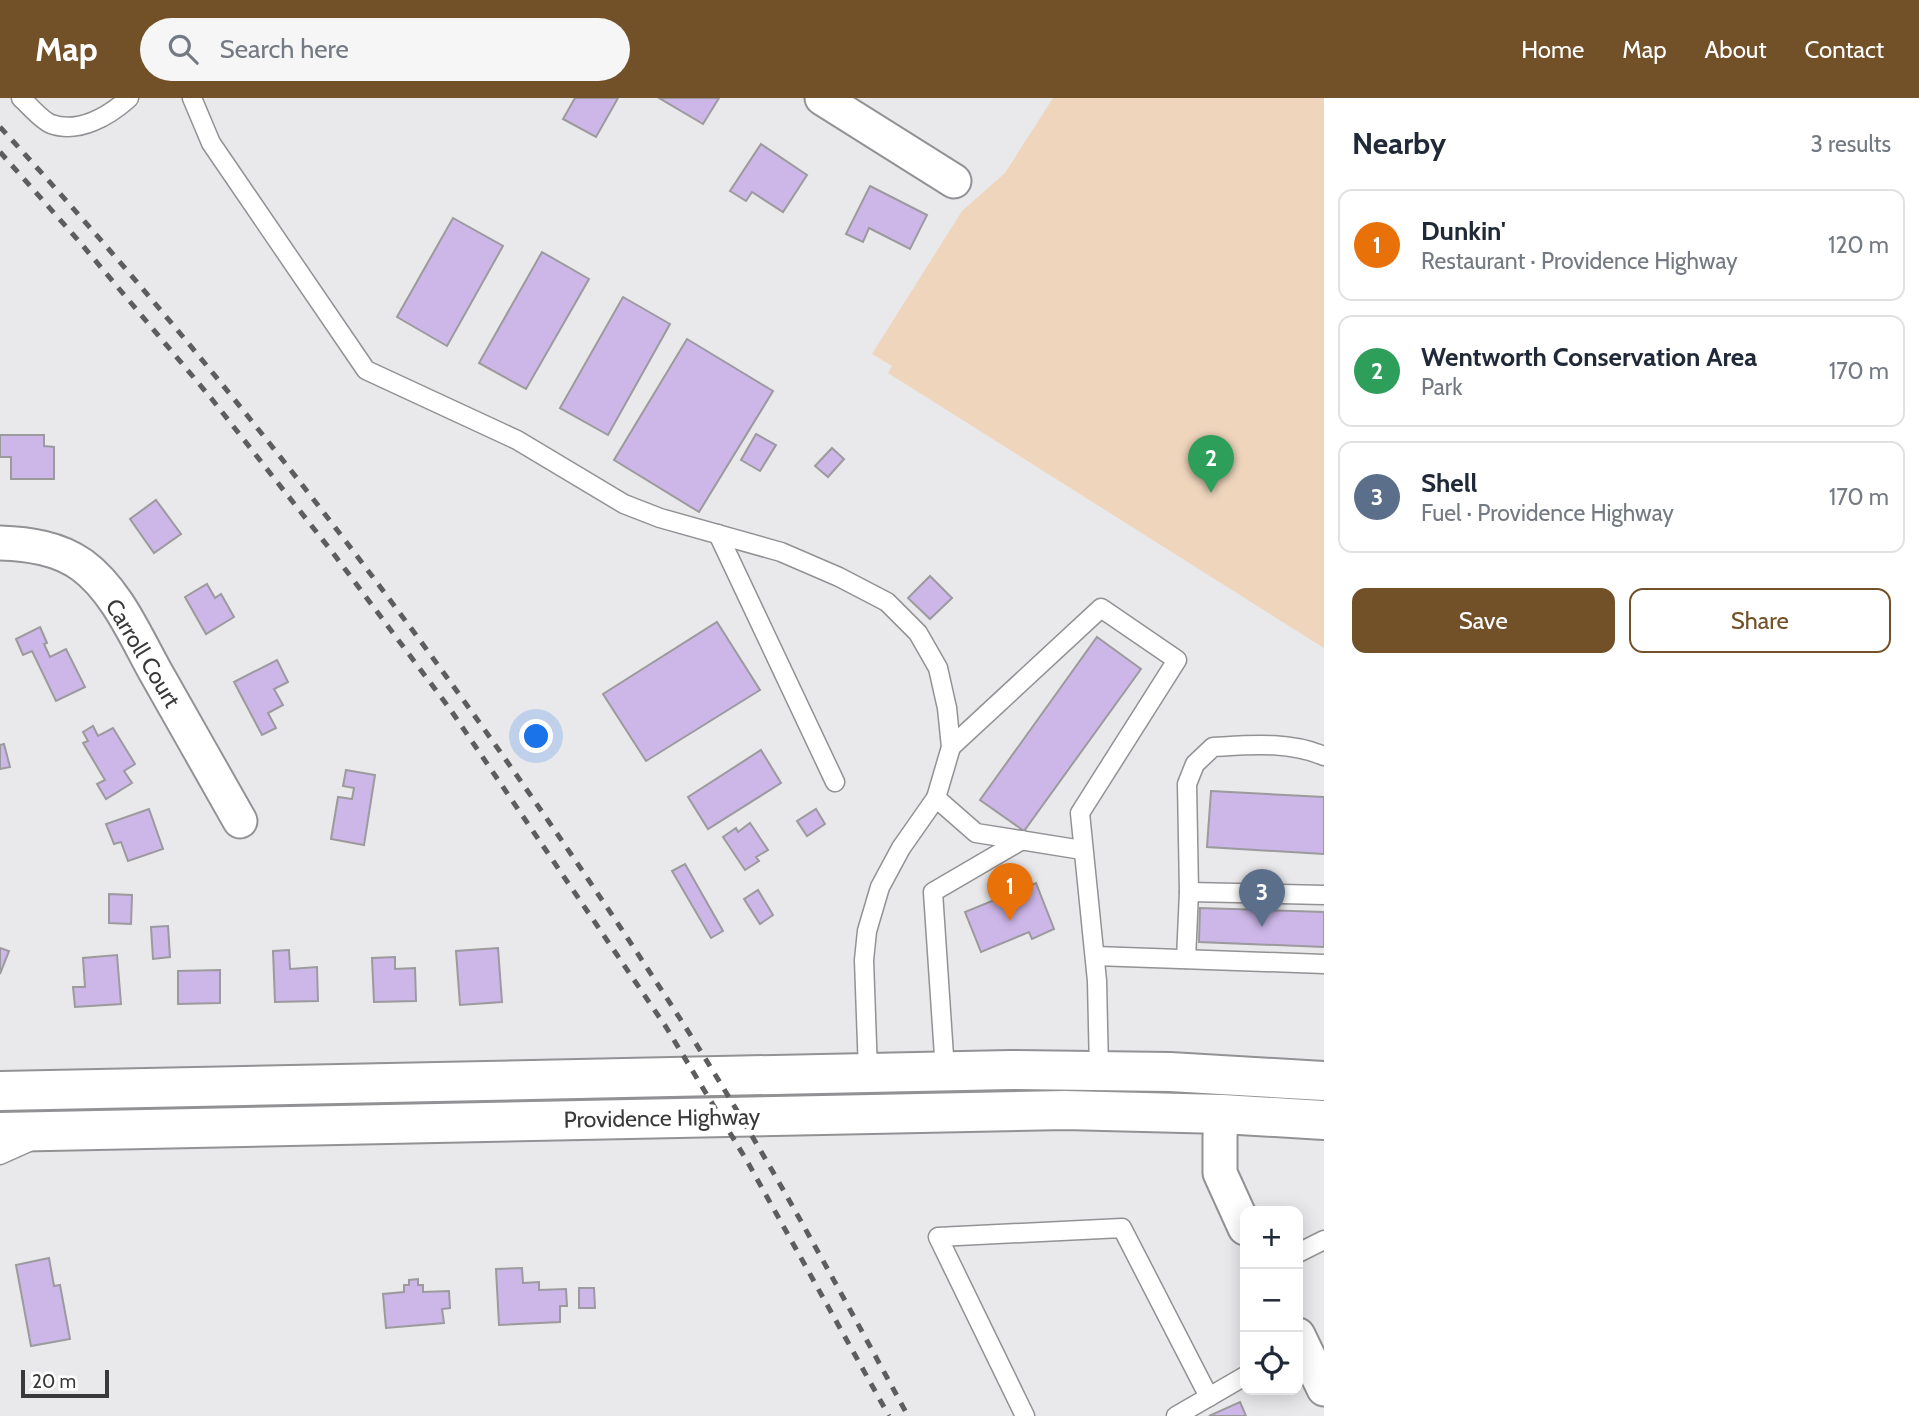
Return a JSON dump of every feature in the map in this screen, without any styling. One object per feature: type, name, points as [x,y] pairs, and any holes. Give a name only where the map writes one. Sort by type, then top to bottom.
[{"type":"main road","name":"Providence Highway","points":[[0,1091],[945,1071],[1099,1070],[1324,1081]]},
{"type":"main road","name":"Providence Highway","points":[[0,1132],[1054,1110],[1222,1114],[1324,1121]]},
{"type":"street","points":[[821,98],[954,181]]},
{"type":"street","name":"Carroll Court","points":[[0,544],[35,546],[59,553],[79,564],[98,580],[123,615],[240,821]]},
{"type":"street","points":[[1222,1114],[1220,1173],[1240,1217]]},
{"type":"street","points":[[1303,1350],[1324,1389]]},
{"type":"lane","points":[[21,98],[50,124],[72,126],[93,122],[129,98]]},
{"type":"lane","points":[[192,98],[211,143],[366,370],[517,440],[624,504],[660,518],[780,552],[839,577],[887,601],[918,633],[938,668],[947,708],[951,747],[936,798],[901,848],[880,887],[867,931],[864,960],[868,1072]]},
{"type":"lane","points":[[718,534],[835,782]]},
{"type":"lane","points":[[951,747],[1101,608],[1177,660],[1080,813],[1095,956],[1099,1070]]},
{"type":"lane","points":[[1186,959],[1189,892],[1187,784],[1195,764],[1213,747],[1265,744],[1310,750],[1324,756]]},
{"type":"lane","points":[[936,798],[976,833],[1082,850]]},
{"type":"lane","points":[[945,1071],[933,892],[1022,840]]},
{"type":"lane","points":[[1189,892],[1324,895]]},
{"type":"lane","points":[[1095,956],[1324,964]]},
{"type":"lane","points":[[0,1154],[28,1142],[80,1130]]},
{"type":"lane","points":[[1025,1416],[938,1237],[1122,1227],[1209,1397]]},
{"type":"lane","points":[[1303,1250],[1324,1240]]},
{"type":"lane","points":[[1175,1416],[1240,1379]]},
{"type":"shaded area","points":[[1053,98],[1324,98],[1324,648],[888,373],[892,366],[872,354],[962,211],[1005,173]]},
{"type":"building","points":[[575,98],[618,98],[596,137],[563,119]]},
{"type":"building","points":[[659,98],[719,98],[703,124]]},
{"type":"building","points":[[761,144],[807,175],[783,212],[752,192],[746,201],[730,191]]},
{"type":"building","points":[[870,186],[927,215],[910,249],[869,228],[863,242],[846,234]]},
{"type":"building","points":[[453,218],[503,246],[447,346],[397,317]]},
{"type":"building","points":[[542,252],[589,279],[526,389],[479,363]]},
{"type":"building","points":[[623,297],[670,324],[608,435],[560,408]]},
{"type":"building","points":[[687,339],[773,391],[699,512],[614,460]]},
{"type":"building","points":[[756,434],[776,445],[760,471],[741,460]]},
{"type":"building","points":[[0,435],[44,435],[44,446],[54,447],[54,479],[11,479],[11,457],[0,457]]},
{"type":"building","points":[[832,448],[844,459],[828,477],[815,466]]},
{"type":"building","points":[[156,500],[181,534],[154,553],[130,519]]},
{"type":"building","points":[[930,576],[952,598],[930,619],[908,598]]},
{"type":"building","points":[[207,584],[215,598],[221,594],[234,617],[206,634],[185,597]]},
{"type":"building","points":[[717,622],[760,690],[646,761],[603,694]]},
{"type":"building","points":[[40,627],[50,657],[66,649],[85,687],[56,701],[32,651],[23,655],[16,639]]},
{"type":"building","points":[[1097,637],[1141,669],[1024,831],[980,800]]},
{"type":"building","points":[[277,660],[288,682],[274,689],[283,705],[268,713],[276,728],[262,735],[234,682]]},
{"type":"building","points":[[93,726],[98,736],[113,728],[135,764],[124,771],[132,783],[106,799],[97,784],[105,780],[83,743],[88,741],[83,732]]},
{"type":"building","points":[[4,744],[10,767],[0,769],[0,745]]},
{"type":"building","points":[[761,750],[781,783],[708,829],[688,797]]},
{"type":"building","points":[[346,770],[375,775],[364,845],[331,839],[338,797],[352,799],[354,788],[343,786]]},
{"type":"building","points":[[1211,791],[1324,797],[1324,854],[1207,847]]},
{"type":"building","points":[[149,809],[163,849],[128,861],[121,842],[114,844],[106,824]]},
{"type":"building","points":[[816,809],[825,824],[807,836],[797,821]]},
{"type":"building","points":[[750,823],[768,850],[756,857],[759,861],[745,870],[723,837],[736,828],[738,832]]},
{"type":"building","points":[[685,864],[723,931],[711,938],[672,871]]},
{"type":"building","points":[[1036,883],[1054,929],[1032,939],[1029,932],[981,952],[965,912]]},
{"type":"building","points":[[758,890],[773,915],[760,924],[744,899]]},
{"type":"building","points":[[109,894],[132,895],[131,924],[109,923]]},
{"type":"building","points":[[1200,908],[1324,912],[1324,947],[1199,942]]},
{"type":"building","points":[[168,926],[170,957],[153,959],[151,927]]},
{"type":"building","points":[[0,948],[9,951],[0,974]]},
{"type":"building","points":[[498,948],[502,1002],[460,1005],[456,951]]},
{"type":"building","points":[[289,950],[290,969],[317,967],[318,1001],[275,1002],[273,951]]},
{"type":"building","points":[[117,955],[121,1004],[75,1007],[73,987],[85,987],[83,958]]},
{"type":"building","points":[[395,957],[395,969],[415,968],[416,1001],[374,1002],[372,958]]},
{"type":"building","points":[[220,970],[220,1003],[178,1004],[178,971]]},
{"type":"building","points":[[49,1258],[54,1286],[60,1285],[70,1339],[31,1346],[16,1265]]},
{"type":"building","points":[[522,1268],[523,1283],[539,1282],[539,1290],[566,1289],[567,1306],[560,1306],[560,1322],[499,1325],[496,1269]]},
{"type":"building","points":[[418,1279],[418,1285],[423,1285],[423,1292],[449,1291],[450,1308],[442,1309],[444,1323],[386,1328],[383,1294],[404,1292],[404,1285],[409,1285],[409,1280]]},
{"type":"building","points":[[579,1288],[594,1288],[595,1308],[579,1308]]},
{"type":"building","points":[[1240,1402],[1246,1416],[1209,1416]]},
{"type":"railway","points":[[0,127],[184,338],[272,447],[442,670],[602,900],[710,1066],[797,1215],[908,1416]]},
{"type":"railway","points":[[0,152],[211,398],[333,553],[450,709],[666,1027],[747,1161],[889,1416]]},
{"type":"place","name":"Wentworth Conservation Area","points":[[1211,493]]},
{"type":"place","name":"Dunkin'","points":[[1010,921]]},
{"type":"place","name":"Shell","points":[[1262,927]]}]
